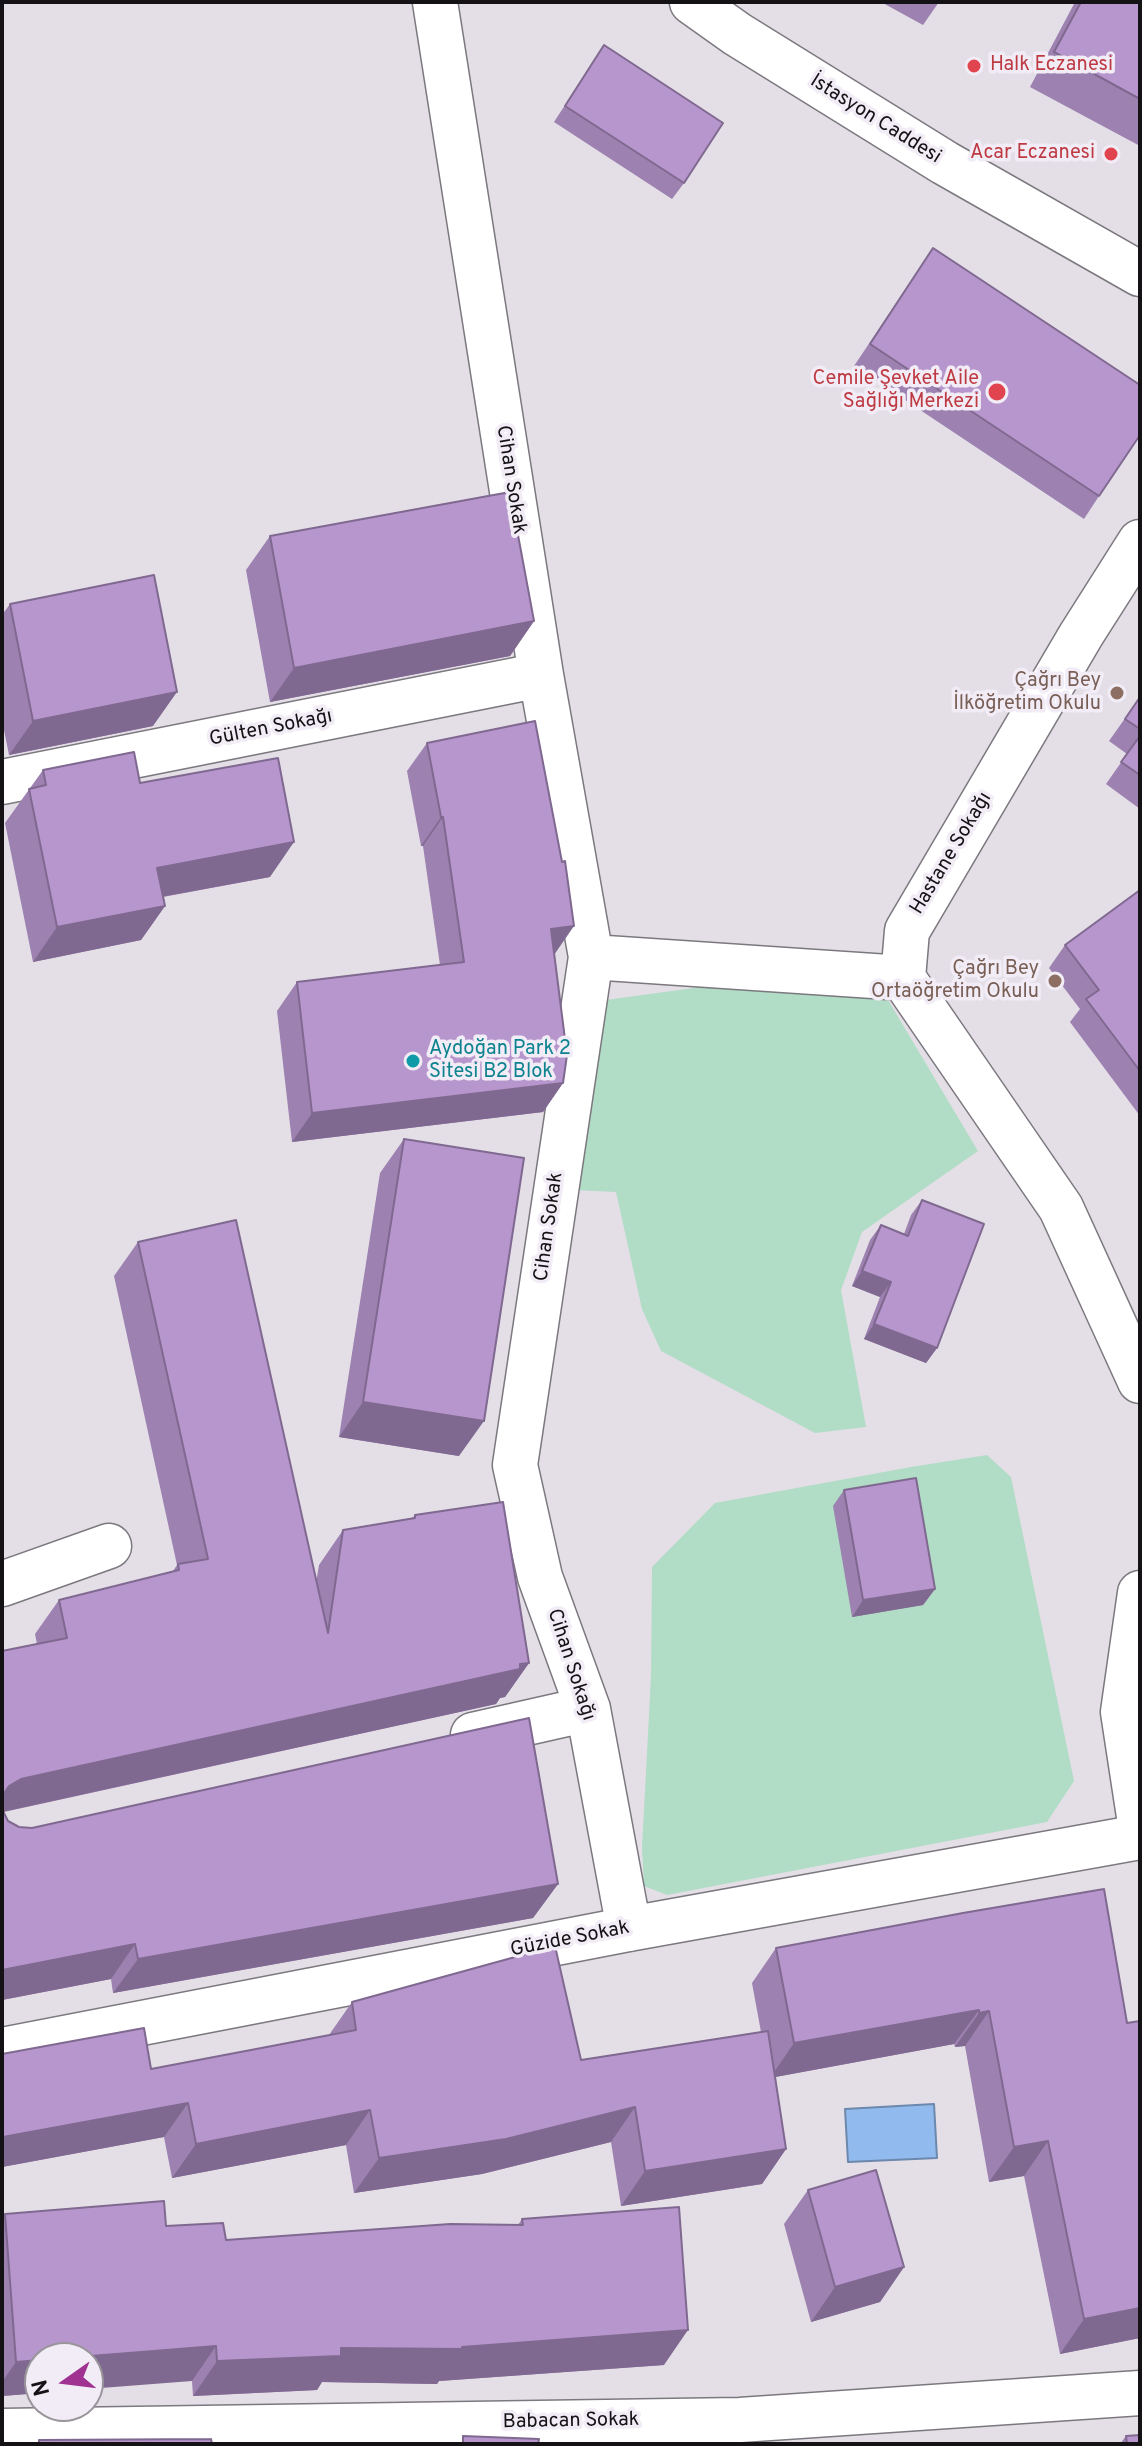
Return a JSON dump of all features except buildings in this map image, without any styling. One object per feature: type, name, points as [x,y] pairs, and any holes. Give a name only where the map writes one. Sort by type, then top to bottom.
[{"type":"street","name":"Cihan Sokak","points":[[435,2],[541,675],[591,957],[515,1465],[522,1497]]},
{"type":"street","name":"İstasyon Caddesi","points":[[655,2],[737,34]]},
{"type":"street","name":"İstasyon Caddesi","points":[[692,2],[737,34],[945,163],[1140,274]]},
{"type":"street","name":"Hastane Sokağı","points":[[903,978],[907,931],[1081,635],[1140,542]]},
{"type":"street","name":"Gülten Sokağı","points":[[2,782],[541,675]]},
{"type":"street","points":[[591,957],[903,978],[1061,1208],[1140,1381]]},
{"type":"street","name":"Cihan Sokağı","points":[[522,1497],[540,1577],[588,1709],[629,1929]]},
{"type":"street","points":[[2,1584],[109,1546]]},
{"type":"street","points":[[1140,1593],[1123,1712],[1140,1823]]},
{"type":"street","points":[[434,1743],[588,1709]]},
{"type":"street","name":"Güzide Sokak","points":[[2,2050],[629,1929],[1140,1837]]},
{"type":"street","name":"Babacan Sokak","points":[[2,2431],[739,2432],[1140,2393]]},
{"type":"green space","points":[[708,986],[888,1000],[978,1151],[862,1232],[841,1290],[866,1427],[815,1433],[661,1351],[642,1309],[616,1192],[575,1190],[606,1000]]},
{"type":"green space","points":[[987,1455],[1011,1477],[1074,1781],[1047,1822],[667,1895],[644,1886],[642,1847],[651,1677],[652,1567],[715,1503]]},
{"type":"water","points":[[934,2104],[937,2158],[848,2162],[845,2109]]},
{"type":"place","name":"Halk Eczanesi","points":[[974,66]]},
{"type":"place","name":"Acar Eczanesi","points":[[1111,154]]},
{"type":"place","name":"Cemile Şevket Aile Sağlığı Merkezi","points":[[997,392]]},
{"type":"place","name":"Çağrı Bey İlköğretim Okulu","points":[[1117,693]]},
{"type":"place","name":"Çağrı Bey Ortaöğretim Okulu","points":[[1055,981]]},
{"type":"place","name":"Aydoğan Park 2 Sitesi B2 Blok","points":[[413,1061]]}]
